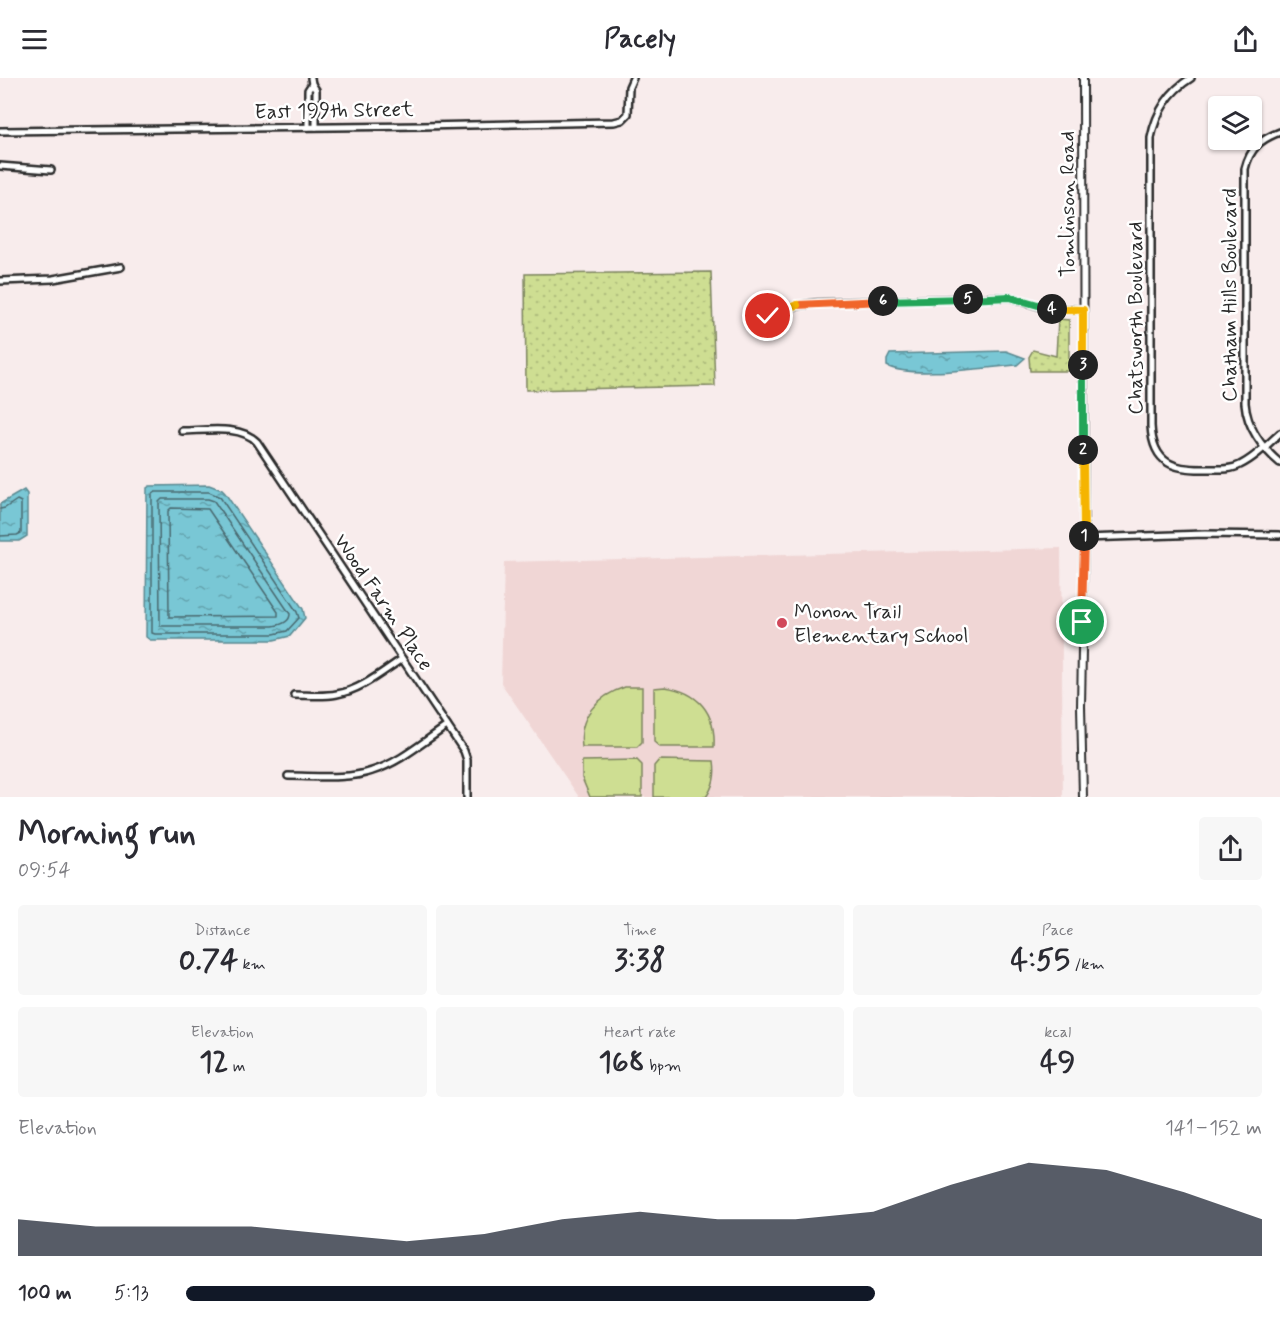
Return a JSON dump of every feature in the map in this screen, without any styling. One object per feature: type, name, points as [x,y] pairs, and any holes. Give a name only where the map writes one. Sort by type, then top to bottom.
[{"type":"street","name":"East 199th Street","points":[[0,130],[619,121],[626,117],[629,111],[629,87],[633,78]]},
{"type":"street","name":"Tomlinson Road","points":[[1083,78],[1084,538],[1081,706],[1083,797]]},
{"type":"street","name":"Chatsworth Boulevard","points":[[1191,78],[1167,98],[1156,119],[1151,138],[1152,436],[1162,458],[1185,470],[1236,467],[1247,462],[1280,433]]},
{"type":"street","points":[[312,81],[316,90],[316,127]]},
{"type":"street","points":[[308,127],[308,90],[312,81]]},
{"type":"street","name":"Chatham Hills Boulevard","points":[[1280,132],[1262,140],[1254,148],[1249,156],[1245,173],[1245,403],[1249,422],[1264,447],[1280,463]]},
{"type":"street","points":[[0,166],[51,170]]},
{"type":"street","points":[[0,281],[53,279],[121,267]]},
{"type":"street","points":[[755,324],[790,307],[815,303],[1010,297],[1045,308],[1083,310]]},
{"type":"street","name":"Wood Farm Place","points":[[182,431],[234,431],[248,434],[257,442],[466,755],[467,797]]},
{"type":"street","points":[[1084,538],[1205,534],[1280,535]]},
{"type":"street","points":[[294,695],[330,695],[349,691],[402,659]]},
{"type":"street","points":[[288,776],[346,776],[372,771],[396,761],[447,726]]},
{"type":"shaded area","name":"Monon Trail Elementary School","points":[[1061,548],[1063,797],[579,797],[501,683],[504,562]]},
{"type":"green space","points":[[711,272],[715,386],[526,390],[525,274]]},
{"type":"green space","points":[[1058,319],[1069,320],[1069,371],[1030,371],[1029,357],[1033,350],[1056,356]]},
{"type":"green space","points":[[625,687],[642,687],[642,742],[637,747],[582,747],[586,717],[598,702]]},
{"type":"green space","points":[[665,687],[687,694],[703,706],[712,724],[714,747],[660,747],[654,742],[654,688]]},
{"type":"green space","points":[[637,760],[642,765],[642,797],[590,797],[582,778],[582,761]]},
{"type":"green space","points":[[659,760],[714,761],[714,780],[706,797],[654,797],[654,766]]},
{"type":"water","points":[[1006,351],[1025,358],[1017,365],[950,371],[913,372],[887,366],[890,354]]},
{"type":"water","points":[[209,485],[225,493],[303,609],[305,618],[290,636],[274,640],[150,640],[146,637],[147,488],[150,486]]},
{"type":"water","points":[[24,490],[27,494],[27,536],[19,541],[0,541],[0,504]]},
{"type":"place","name":"Monon Trail Elementary School","points":[[782,623]]},
{"type":"route","points":[[768,316],[802,304],[1010,297],[1055,310],[1083,310],[1082,622]]}]
